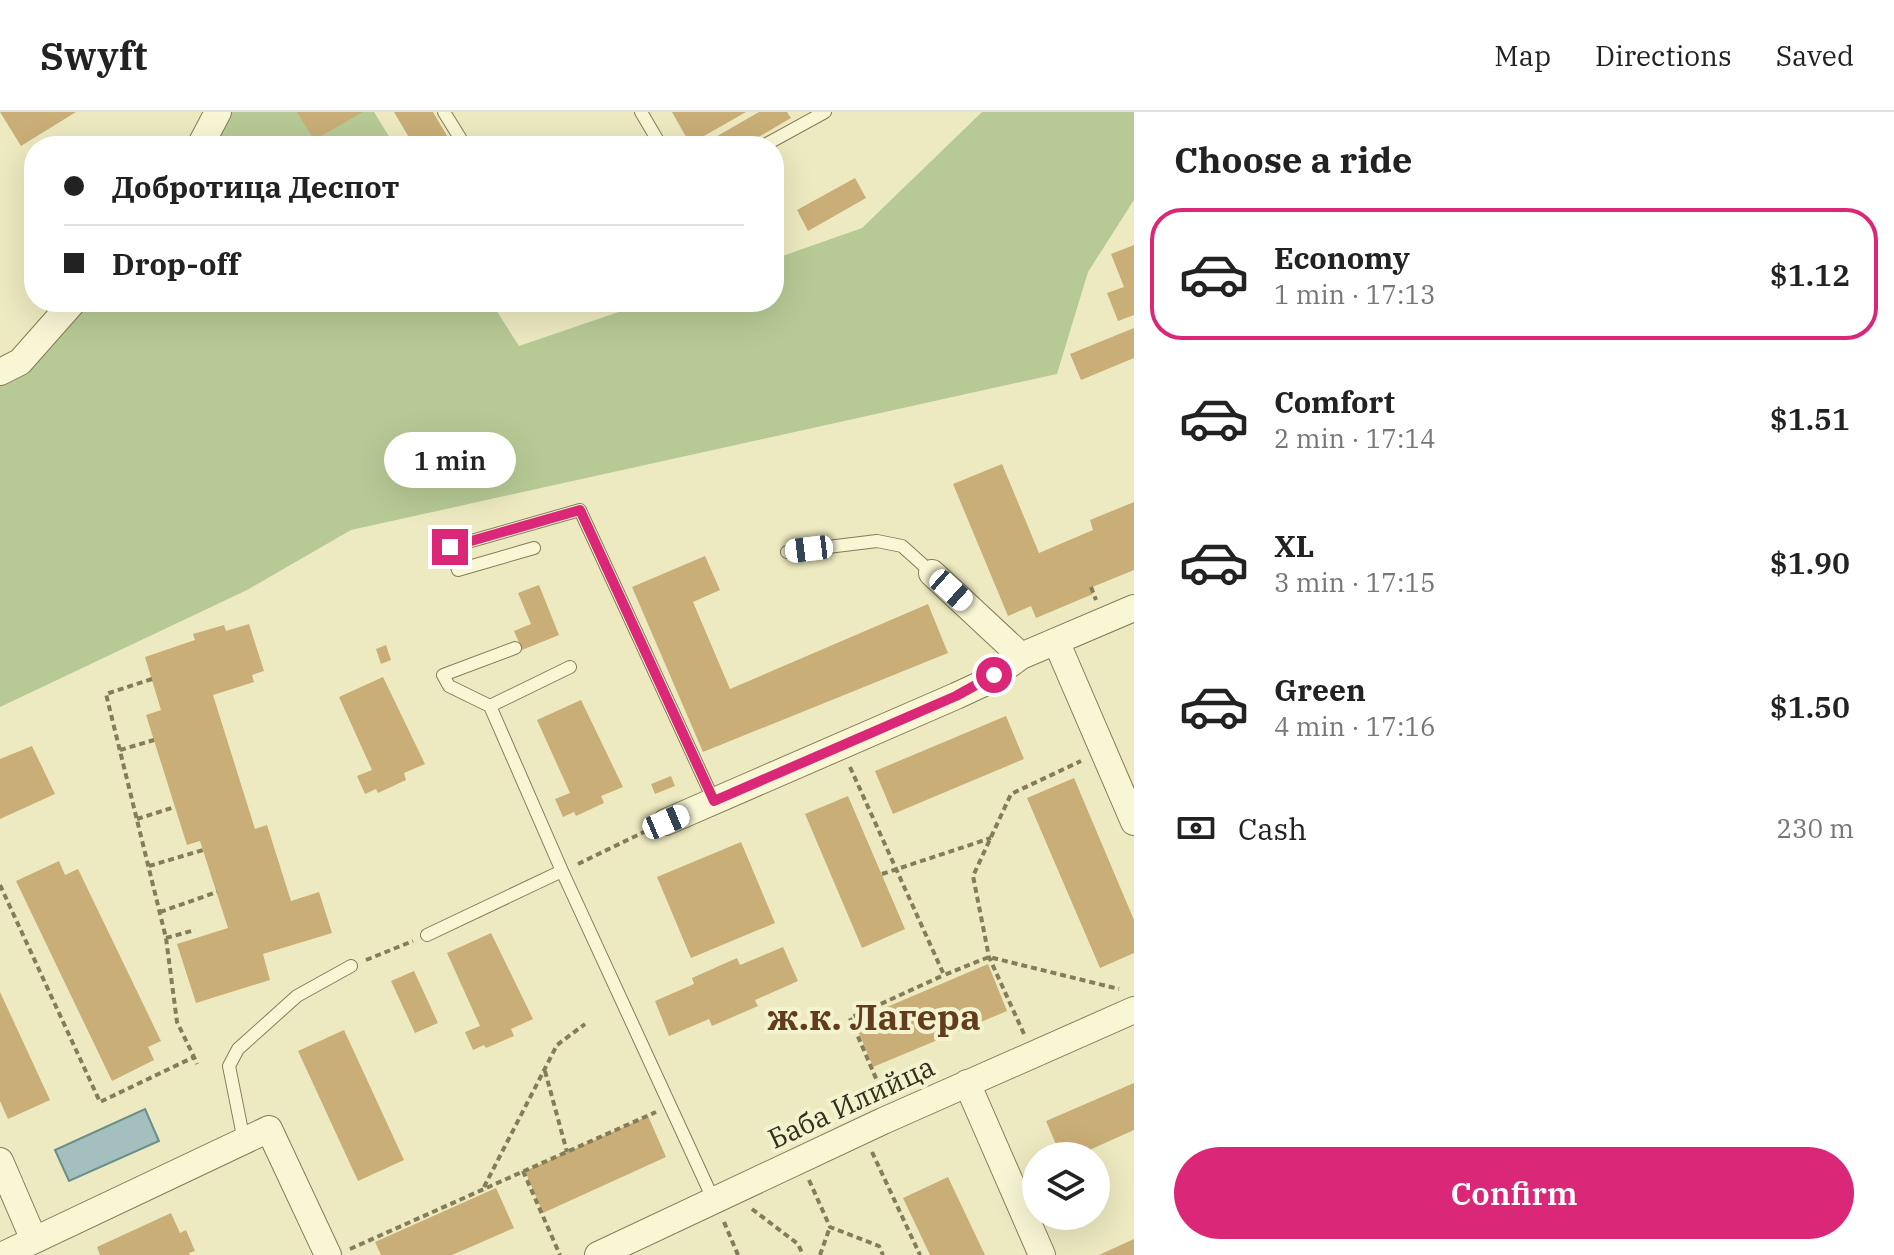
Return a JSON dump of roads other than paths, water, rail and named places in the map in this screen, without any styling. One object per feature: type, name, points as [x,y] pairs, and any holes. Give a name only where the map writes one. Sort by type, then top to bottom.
[{"type":"street","points":[[205,136],[218,112]]},
{"type":"street","points":[[0,372],[20,362],[64,312]]},
{"type":"street","points":[[932,573],[1021,656]]},
{"type":"street","points":[[666,822],[984,683],[1021,656],[1134,608]]},
{"type":"street","points":[[1056,641],[1134,822]]},
{"type":"street","name":"Баба Илийца","points":[[598,1255],[641,1246],[723,1197],[1033,1054],[1127,1000]]},
{"type":"street","points":[[967,1083],[1042,1255]]},
{"type":"street","points":[[3,1255],[269,1129],[328,1255]]},
{"type":"street","points":[[0,1161],[34,1240]]},
{"type":"lane","points":[[444,112],[459,136]]},
{"type":"lane","points":[[641,112],[655,136]]},
{"type":"lane","points":[[781,136],[825,112]]},
{"type":"lane","points":[[534,548],[458,570],[450,547],[580,510],[714,801]]},
{"type":"lane","points":[[787,552],[877,541],[902,546],[932,573]]},
{"type":"lane","points":[[515,648],[443,675],[449,686],[490,706],[670,1106],[723,1197]]},
{"type":"lane","points":[[490,706],[570,667]]},
{"type":"lane","points":[[427,935],[562,871]]},
{"type":"lane","points":[[244,1141],[229,1066],[238,1049],[297,996],[351,966]]},
{"type":"water","points":[[145,1109],[159,1141],[69,1181],[55,1150]]},
{"type":"district","name":"ж.к. Лагера","points":[[874,1016]]}]
